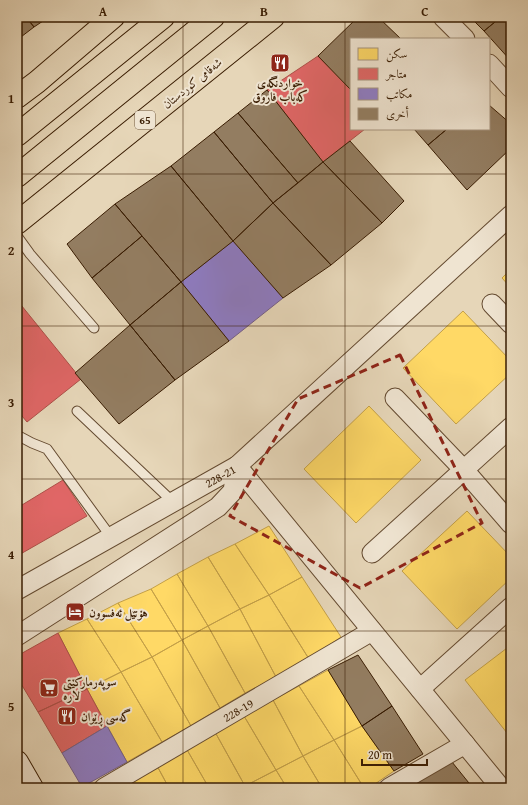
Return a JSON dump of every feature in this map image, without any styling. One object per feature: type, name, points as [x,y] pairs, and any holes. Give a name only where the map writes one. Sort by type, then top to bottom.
[{"type":"highway","points":[[17,97],[37,82],[113,17]]},
{"type":"highway","points":[[17,136],[163,17]]},
{"type":"highway","points":[[17,176],[212,17]]},
{"type":"highway","name":"شەقامی کوردستان","points":[[17,223],[273,17]]},
{"type":"main road","points":[[17,762],[32,788]]},
{"type":"street","points":[[443,17],[464,38]]},
{"type":"street","points":[[490,65],[511,88]]},
{"type":"street","points":[[501,788],[237,466],[511,215]]},
{"type":"street","points":[[492,304],[511,324]]},
{"type":"street","points":[[395,398],[464,470],[511,524]]},
{"type":"street","points":[[372,553],[511,427]]},
{"type":"street","name":"228-21","points":[[17,590],[237,466]]},
{"type":"street","name":"228-21","points":[[17,636],[218,507],[233,491],[237,466]]},
{"type":"street","points":[[420,689],[511,607]]},
{"type":"street","name":"228-19","points":[[104,788],[372,631]]},
{"type":"street","points":[[389,788],[465,744]]},
{"type":"lane","points":[[17,236],[30,254],[94,328]]},
{"type":"lane","points":[[77,411],[173,502]]},
{"type":"lane","points":[[17,435],[47,449],[111,537]]},
{"type":"highlighted area","points":[[400,355],[482,523],[360,588],[230,516],[298,399]]},
{"type":"building: سكن","points":[[511,269],[511,288],[502,278]]},
{"type":"building: سكن","points":[[463,311],[511,361],[511,373],[456,424],[403,368]]},
{"type":"building: سكن","points":[[369,406],[421,460],[356,523],[304,469]]},
{"type":"building: سكن","points":[[511,474],[511,482],[507,478]]},
{"type":"building: سكن","points":[[467,511],[511,557],[511,578],[457,629],[402,571]]},
{"type":"building: سكن","points":[[269,526],[302,577],[269,595],[235,544]]},
{"type":"building: سكن","points":[[235,544],[269,595],[240,609],[208,557]]},
{"type":"building: سكن","points":[[208,557],[240,609],[208,626],[177,574]]},
{"type":"building: سكن","points":[[177,574],[208,626],[182,640],[151,589]]},
{"type":"building: سكن","points":[[302,577],[341,637],[309,659],[269,595]]},
{"type":"building: سكن","points":[[151,589],[182,640],[152,657],[118,603]]},
{"type":"building: سكن","points":[[269,595],[309,659],[276,677],[240,609]]},
{"type":"building: سكن","points":[[118,603],[152,657],[121,672],[87,619]]},
{"type":"building: سكن","points":[[240,609],[276,677],[245,693],[208,626]]},
{"type":"building: سكن","points":[[87,619],[121,672],[87,689],[58,633]]},
{"type":"building: سكن","points":[[208,626],[245,693],[220,708],[182,640]]},
{"type":"building: سكن","points":[[182,640],[220,708],[191,726],[152,657]]},
{"type":"building: سكن","points":[[511,645],[511,738],[465,680]]},
{"type":"building: سكن","points":[[152,657],[191,726],[162,742],[121,672]]},
{"type":"building: سكن","points":[[328,670],[362,726],[334,740],[299,686]]},
{"type":"building: سكن","points":[[121,672],[162,742],[127,762],[87,689]]},
{"type":"building: سكن","points":[[299,686],[334,740],[303,756],[273,700]]},
{"type":"building: سكن","points":[[273,700],[303,756],[276,770],[244,716]]},
{"type":"building: سكن","points":[[244,716],[276,770],[245,786],[215,732]]},
{"type":"building: سكن","points":[[362,726],[394,771],[369,788],[364,788],[334,740]]},
{"type":"building: سكن","points":[[215,732],[245,786],[239,788],[209,788],[186,748]]},
{"type":"building: سكن","points":[[334,740],[364,788],[322,788],[303,756]]},
{"type":"building: سكن","points":[[186,748],[209,788],[169,788],[156,764]]},
{"type":"building: سكن","points":[[303,756],[322,788],[287,788],[276,770]]},
{"type":"building: سكن","points":[[156,764],[169,788],[133,788],[129,780]]},
{"type":"building: سكن","points":[[276,770],[287,788],[246,788],[245,786]]},
{"type":"building: سكن","points":[[414,784],[417,788],[408,788]]},
{"type":"building: متاجر","points":[[318,56],[350,89],[350,130],[364,130],[323,162],[267,90]]},
{"type":"building: متاجر","points":[[17,300],[81,379],[27,422],[17,410]]},
{"type":"building: متاجر","points":[[63,480],[87,516],[17,556],[17,508]]},
{"type":"building: متاجر","points":[[58,633],[87,689],[38,712],[17,677],[17,656]]},
{"type":"building: متاجر","points":[[87,689],[107,726],[62,753],[38,712]]},
{"type":"building: متاجر","points":[[129,780],[133,788],[116,788]]},
{"type":"building: مكاتب","points":[[233,241],[283,298],[229,341],[181,282]]},
{"type":"building: مكاتب","points":[[107,726],[127,762],[82,787],[62,753]]},
{"type":"building: أخرى","points":[[17,17],[26,17],[34,27],[17,40]]},
{"type":"building: أخرى","points":[[26,17],[49,17],[34,27]]},
{"type":"building: أخرى","points":[[358,17],[378,17],[400,38],[350,38],[350,89],[318,56]]},
{"type":"building: أخرى","points":[[470,17],[501,17],[484,31]]},
{"type":"building: أخرى","points":[[501,17],[511,17],[511,61],[484,31]]},
{"type":"building: أخرى","points":[[267,90],[323,162],[298,183],[238,113]]},
{"type":"building: أخرى","points":[[490,106],[511,124],[511,148],[467,190],[428,145],[446,130],[490,130]]},
{"type":"building: أخرى","points":[[238,113],[298,183],[273,203],[214,132]]},
{"type":"building: أخرى","points":[[415,130],[446,130],[428,145]]},
{"type":"building: أخرى","points":[[214,132],[273,203],[233,241],[171,166]]},
{"type":"building: أخرى","points":[[350,141],[404,201],[382,223],[323,162]]},
{"type":"building: أخرى","points":[[323,162],[382,223],[331,265],[273,203]]},
{"type":"building: أخرى","points":[[171,166],[233,241],[181,282],[115,204]]},
{"type":"building: أخرى","points":[[273,203],[331,265],[283,298],[233,241]]},
{"type":"building: أخرى","points":[[115,204],[142,236],[92,278],[67,244]]},
{"type":"building: أخرى","points":[[142,236],[181,282],[130,325],[92,278]]},
{"type":"building: أخرى","points":[[181,282],[229,341],[175,380],[130,325]]},
{"type":"building: أخرى","points":[[130,325],[175,380],[119,424],[75,373]]},
{"type":"building: أخرى","points":[[358,655],[392,706],[362,726],[328,670]]},
{"type":"building: أخرى","points":[[392,706],[423,754],[394,771],[362,726]]},
{"type":"building: أخرى","points":[[452,762],[473,788],[417,788],[414,784]]},
{"type":"place","name":"خواردنگەی کەباب فاروق","points":[[280,63]]},
{"type":"place","name":"هۆتێل ئەفسوون","points":[[75,612]]},
{"type":"place","name":"سوپەرمارکێتی لارە","points":[[49,688]]},
{"type":"place","name":"گەسی ڕێوان","points":[[67,716]]}]
